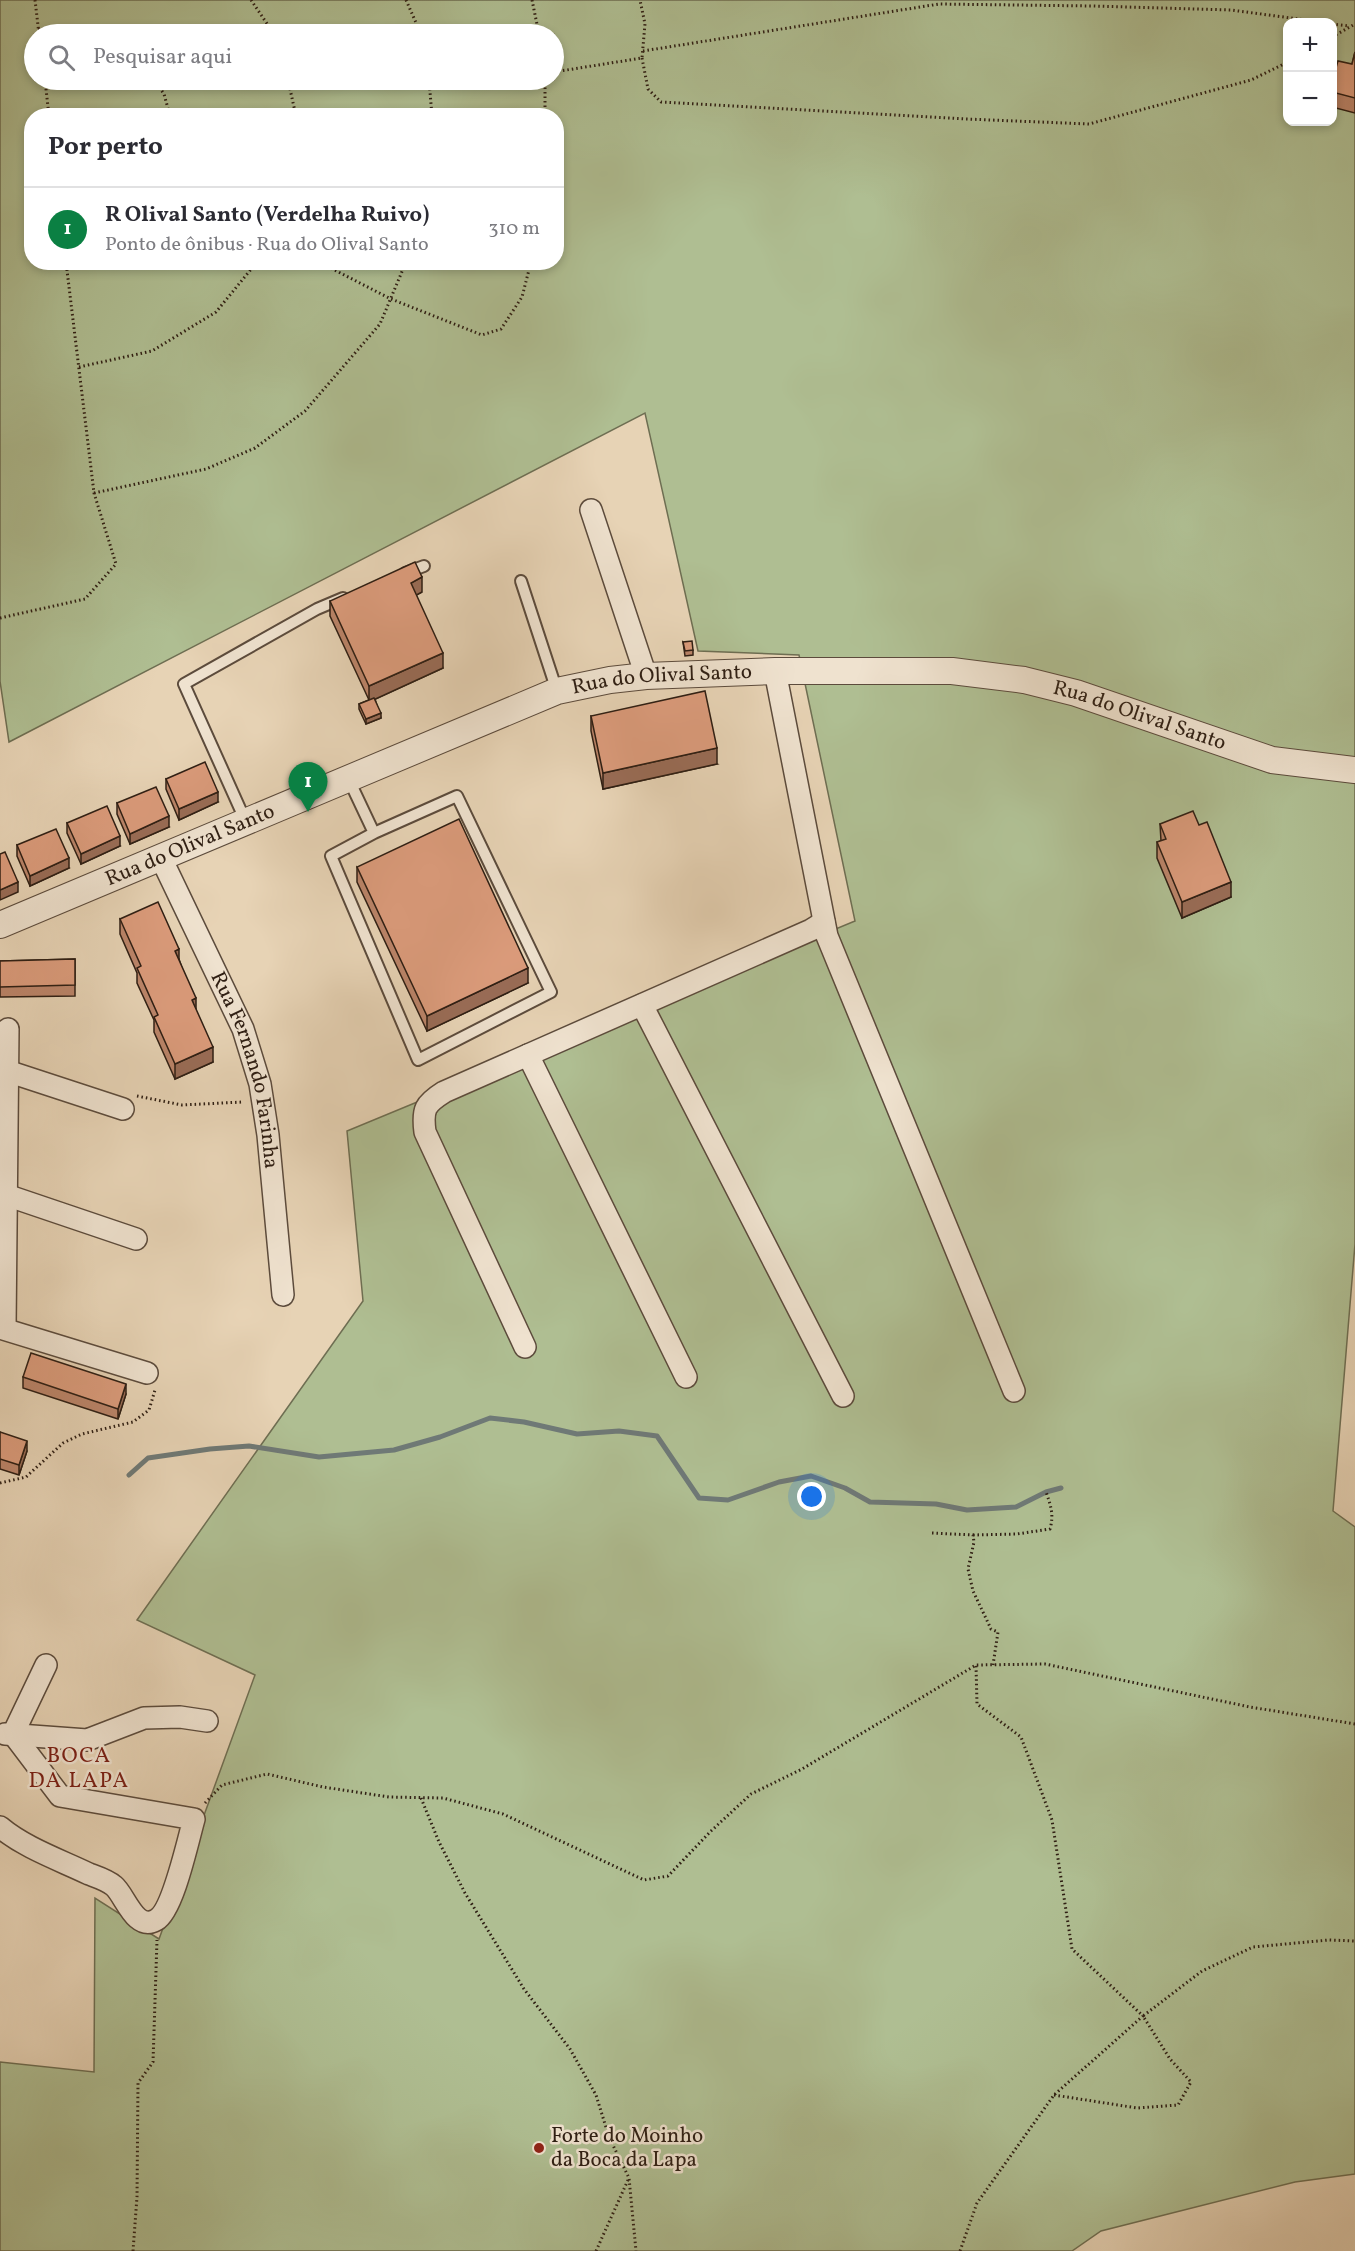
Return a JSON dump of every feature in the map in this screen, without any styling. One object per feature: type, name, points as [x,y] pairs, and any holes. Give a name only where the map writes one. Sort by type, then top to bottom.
[{"type":"street","points":[[591,510],[646,676]]},
{"type":"street","points":[[775,671],[824,922],[831,947],[1014,1391]]},
{"type":"street","name":"Rua do Olival Santo","points":[[0,925],[557,691],[610,680],[646,676],[775,671],[952,671],[1024,680],[1076,693],[1257,757],[1355,770]]},
{"type":"street","name":"Rua Fernando Farinha","points":[[161,858],[243,1029],[260,1084],[283,1295]]},
{"type":"street","points":[[525,1347],[425,1132],[423,1115],[429,1101],[444,1092],[811,930],[824,922]]},
{"type":"street","points":[[642,1005],[843,1396]]},
{"type":"street","points":[[8,1029],[4,1072],[3,1328],[147,1373]]},
{"type":"street","points":[[528,1055],[686,1377]]},
{"type":"street","points":[[4,1072],[123,1109]]},
{"type":"street","points":[[4,1201],[136,1239]]},
{"type":"street","points":[[6,1734],[46,1665]]},
{"type":"street","points":[[6,1734],[87,1740],[144,1718],[207,1721]]},
{"type":"street","points":[[0,1827],[19,1840],[113,1885],[133,1913],[146,1922],[158,1920],[172,1898],[194,1819],[60,1796],[6,1734]]},
{"type":"lane","points":[[392,579],[424,566]]},
{"type":"lane","points":[[521,581],[557,691]]},
{"type":"lane","points":[[246,822],[184,684],[317,609],[349,596]]},
{"type":"lane","points":[[349,779],[374,833]]},
{"type":"lane","points":[[457,796],[551,992],[418,1060],[330,856],[374,833],[457,796]]},
{"type":"path","points":[[35,0],[37,24]]},
{"type":"path","points":[[251,0],[267,24]]},
{"type":"path","points":[[406,0],[416,24]]},
{"type":"path","points":[[532,0],[536,24]]},
{"type":"path","points":[[640,0],[645,24],[642,58],[648,89],[662,102],[1089,124],[1251,80],[1283,64]]},
{"type":"path","points":[[643,51],[939,4],[1231,10],[1291,18]]},
{"type":"path","points":[[1337,24],[1354,26]]},
{"type":"path","points":[[1337,34],[1354,26]]},
{"type":"path","points":[[564,70],[642,58]]},
{"type":"path","points":[[46,90],[48,108]]},
{"type":"path","points":[[161,90],[168,108]]},
{"type":"path","points":[[290,90],[294,108]]},
{"type":"path","points":[[430,90],[431,108]]},
{"type":"path","points":[[544,108],[545,90]]},
{"type":"path","points":[[0,618],[85,598],[116,564],[94,493],[67,270]]},
{"type":"path","points":[[79,368],[152,351],[216,312],[250,270]]},
{"type":"path","points":[[335,270],[391,299],[482,335],[501,329],[522,297],[529,270]]},
{"type":"path","points":[[94,493],[206,469],[255,448],[305,411],[380,324],[403,270]]},
{"type":"path","points":[[123,1109],[138,1095],[182,1105],[263,1101]]},
{"type":"path","points":[[0,1483],[26,1477],[63,1443],[82,1434],[133,1422],[149,1410],[156,1389],[147,1373]]},
{"type":"path","points":[[932,1533],[1017,1534],[1050,1529],[1053,1519],[1052,1507],[1046,1492]]},
{"type":"path","points":[[973,1535],[974,1542],[968,1569],[973,1591],[991,1629],[998,1632],[993,1665]]},
{"type":"path","points":[[194,1819],[222,1785],[267,1774],[388,1797],[443,1798],[503,1814],[644,1880],[668,1876],[751,1794],[802,1769],[976,1665],[1045,1664],[1250,1707],[1355,1724]]},
{"type":"path","points":[[976,1665],[977,1704],[1021,1737],[1052,1820],[1072,1949],[1143,2016],[1170,2059],[1191,2082],[1178,2105],[1137,2108],[1054,2095]]},
{"type":"path","points":[[421,1798],[439,1842],[465,1893],[524,1989],[570,2049],[596,2095],[609,2137],[629,2178],[636,2251]]},
{"type":"path","points":[[133,2251],[137,2197],[138,2083],[153,2062],[158,1920]]},
{"type":"path","points":[[960,2251],[977,2203],[1054,2095],[1143,2016],[1202,1971],[1253,1947],[1329,1940],[1355,1941]]},
{"type":"path","points":[[596,2251],[629,2178]]},
{"type":"green space","points":[[0,0],[1355,0],[1355,1244],[1333,1511],[1355,1527],[1355,2174],[1295,2182],[1101,2231],[1072,2251],[0,2251],[0,2062],[94,2072],[95,1898],[159,1939],[255,1675],[137,1620],[363,1301],[347,1131],[855,921],[799,655],[698,651],[645,413],[9,742],[0,681]]},
{"type":"building","points":[[1355,52],[1355,98],[1337,93],[1338,61],[1352,64]]},
{"type":"building","points":[[415,562],[422,577],[411,583],[443,653],[369,686],[330,601]]},
{"type":"building","points":[[692,641],[693,650],[685,651],[683,642]]},
{"type":"building","points":[[705,691],[717,748],[603,773],[591,716]]},
{"type":"building","points":[[374,698],[381,713],[366,719],[359,704]]},
{"type":"building","points":[[205,762],[218,792],[179,809],[166,779]]},
{"type":"building","points":[[156,787],[169,816],[130,834],[117,803]]},
{"type":"building","points":[[107,806],[120,836],[81,854],[67,823]]},
{"type":"building","points":[[1193,811],[1199,825],[1207,822],[1231,882],[1182,902],[1157,842],[1166,839],[1160,824]]},
{"type":"building","points":[[459,819],[528,968],[427,1016],[357,867]]},
{"type":"building","points":[[56,829],[69,858],[30,876],[17,845]]},
{"type":"building","points":[[5,852],[18,882],[0,890],[0,854]]},
{"type":"building","points":[[158,902],[179,949],[175,951],[196,998],[192,1000],[213,1047],[175,1064],[154,1017],[158,1015],[137,968],[141,966],[120,919]]},
{"type":"building","points":[[75,959],[75,985],[0,987],[0,961]]},
{"type":"building","points":[[31,1353],[126,1384],[118,1409],[23,1377]]},
{"type":"building","points":[[0,1432],[27,1441],[19,1465],[0,1459]]},
{"type":"waterway","points":[[129,1475],[148,1458],[210,1449],[249,1446],[319,1457],[394,1450],[440,1437],[490,1418],[524,1422],[577,1434],[619,1431],[657,1436],[699,1498],[728,1500],[779,1482],[811,1476],[845,1488],[870,1502],[936,1504],[967,1510],[1016,1507],[1046,1492],[1061,1488]]},
{"type":"place","name":"R Olival Santo (Verdelha Ruivo)","points":[[308,812]]},
{"type":"place","name":"Forte do Moinho da Boca da Lapa","points":[[539,2148]]},
{"type":"district","name":"BOCA DA LAPA","points":[[79,1769]]}]
